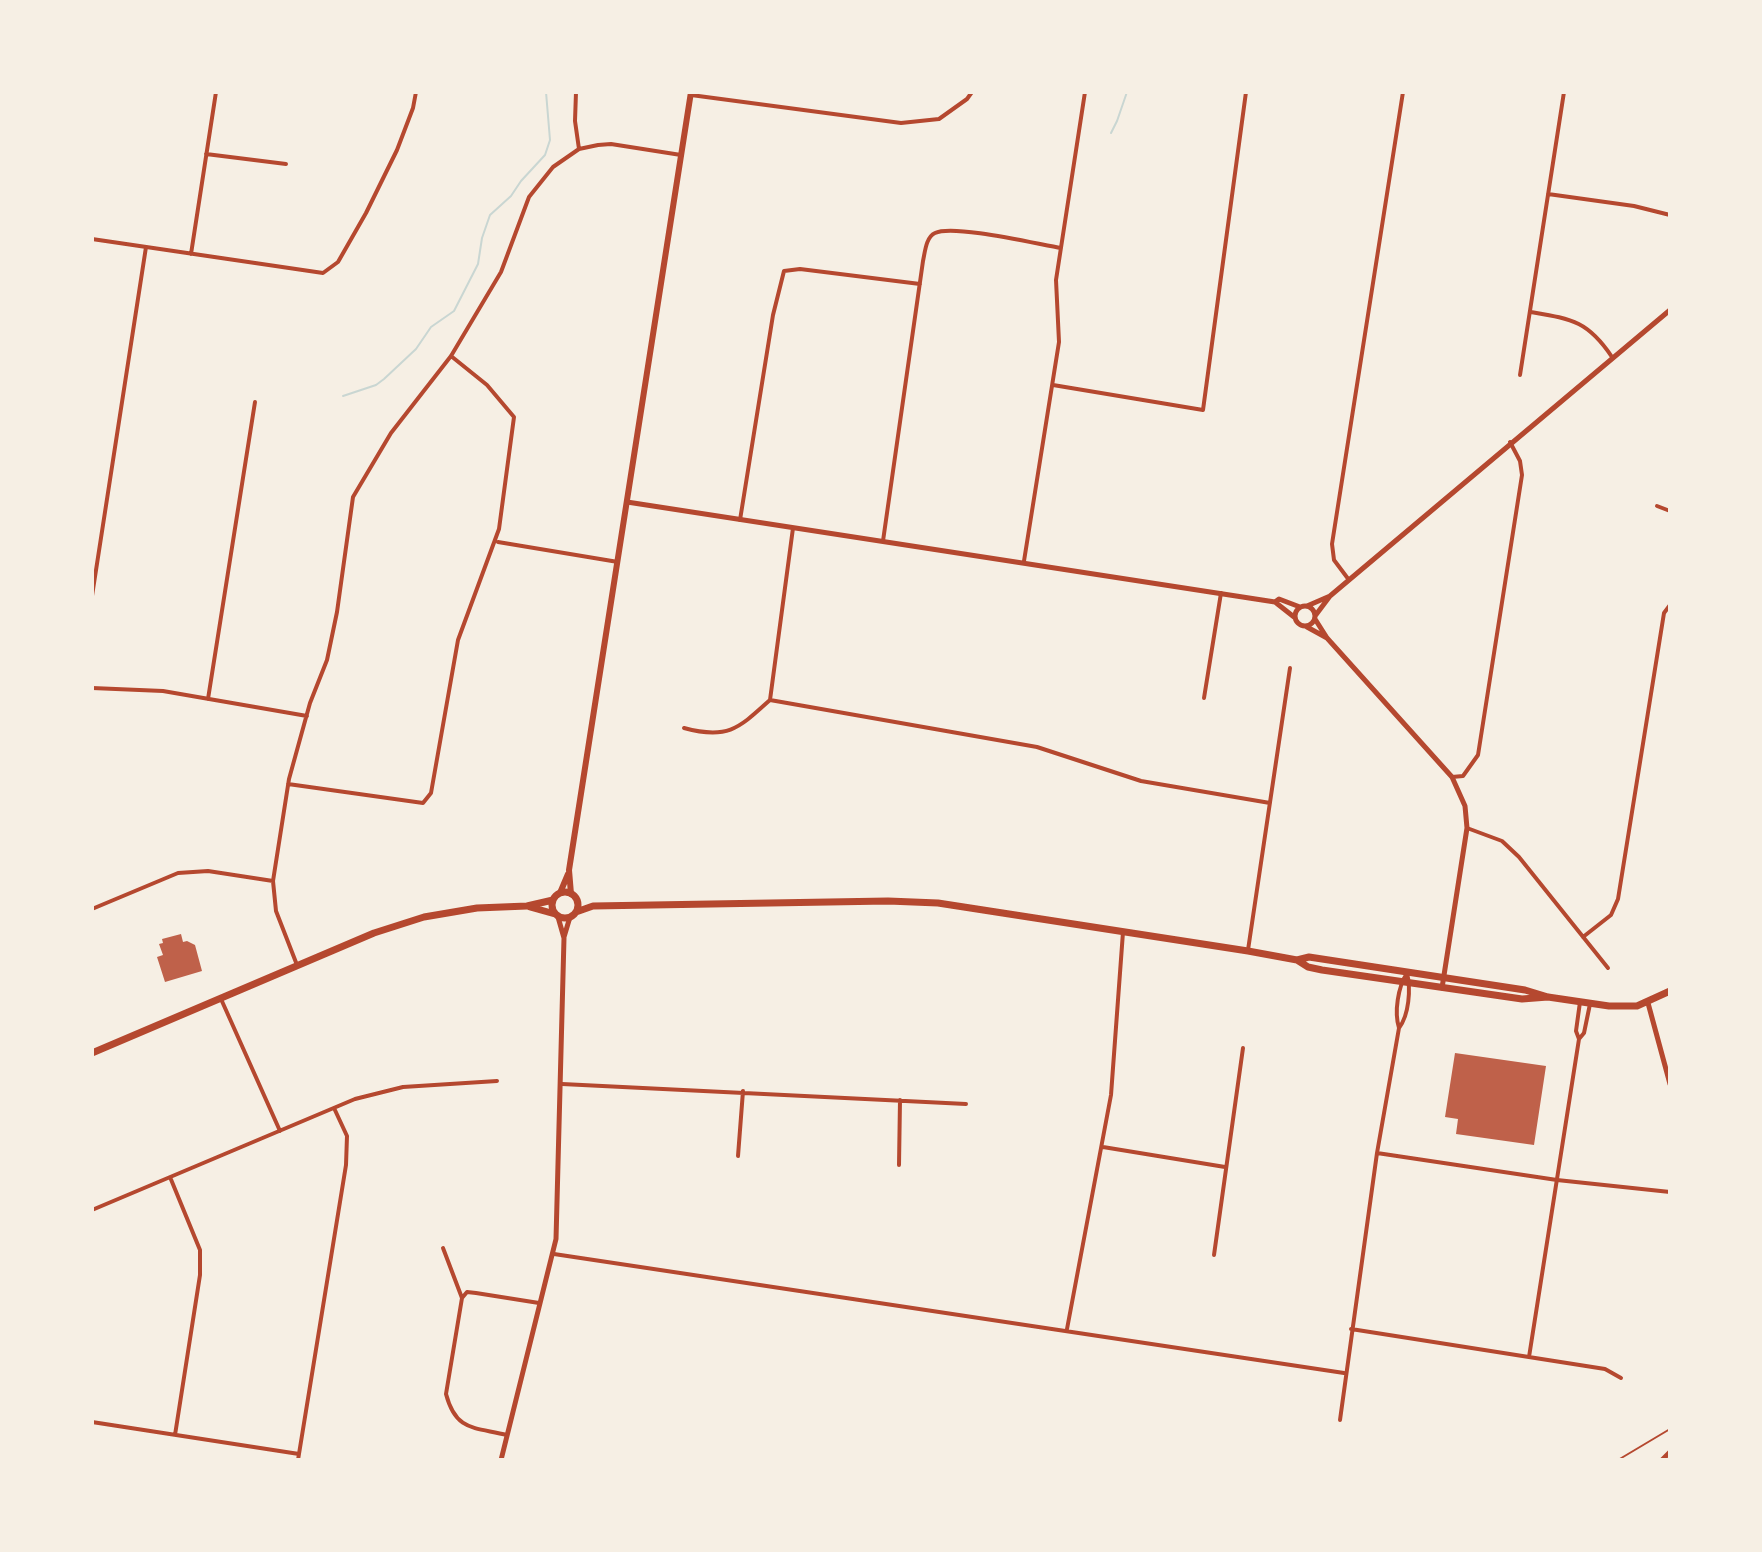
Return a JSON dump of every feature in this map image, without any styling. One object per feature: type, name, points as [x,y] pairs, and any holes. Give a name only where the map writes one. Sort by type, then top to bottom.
[{"type":"main road","points":[[92,1053],[374,933],[424,917],[477,908],[527,906],[553,900],[560,893],[569,870],[691,94]]},
{"type":"main road","points":[[569,870],[574,897],[573,914]]},
{"type":"main road","points":[[560,893],[593,906]]},
{"type":"main road","points":[[553,900],[556,915]]},
{"type":"main road","points":[[527,906],[556,915],[573,914],[593,906],[938,903],[1248,951],[1297,960],[1308,967],[1322,970],[1405,984],[1522,999],[1548,997]]},
{"type":"main road","points":[[1297,960],[1309,957],[1623,1007],[1648,1003],[1670,991]]},
{"type":"street","points":[[191,254],[216,92]]},
{"type":"street","points":[[92,239],[323,273],[338,262],[366,213],[397,150],[416,92]]},
{"type":"street","points":[[576,92],[575,121],[579,149]]},
{"type":"street","points":[[691,94],[901,123],[939,119],[972,92]]},
{"type":"street","points":[[1024,561],[1059,342],[1056,280],[1085,92]]},
{"type":"street","points":[[1053,385],[1203,410],[1246,92]]},
{"type":"street","points":[[1349,580],[1334,560],[1332,544],[1403,92]]},
{"type":"street","points":[[1520,375],[1564,92]]},
{"type":"street","points":[[297,965],[276,911],[273,881],[288,784],[327,660],[337,612],[353,497],[391,433],[451,356],[501,272],[529,197],[553,167],[579,149],[611,144],[681,155]]},
{"type":"street","points":[[206,154],[286,164]]},
{"type":"street","points":[[1548,194],[1634,206],[1670,215]]},
{"type":"street","points":[[883,541],[929,238],[936,232],[955,230],[1061,248]]},
{"type":"street","points":[[92,596],[146,247]]},
{"type":"street","points":[[740,520],[773,315],[784,271],[800,269],[920,284]]},
{"type":"street","points":[[1306,627],[1330,596],[1670,310]]},
{"type":"street","points":[[1530,312],[1571,318],[1599,338],[1612,357]]},
{"type":"street","points":[[288,784],[423,803],[431,793],[461,630],[497,542],[514,417],[487,385],[451,356]]},
{"type":"street","points":[[208,699],[255,402]]},
{"type":"street","points":[[1452,777],[1463,776],[1478,755],[1522,475],[1520,461],[1510,442]]},
{"type":"street","points":[[627,502],[1275,602],[1299,625],[1327,638]]},
{"type":"street","points":[[1657,506],[1670,511]]},
{"type":"street","points":[[684,728],[723,734],[741,726],[770,700],[793,528]]},
{"type":"street","points":[[497,542],[618,562]]},
{"type":"street","points":[[1204,698],[1221,593]]},
{"type":"street","points":[[1294,617],[1303,606],[1330,596]]},
{"type":"street","points":[[1275,602],[1279,599],[1313,609],[1327,638],[1452,777],[1465,806],[1467,828],[1442,988]]},
{"type":"street","points":[[1583,937],[1611,915],[1618,899],[1664,613],[1670,605]]},
{"type":"street","points":[[1248,951],[1290,668]]},
{"type":"street","points":[[92,688],[163,691],[307,716]]},
{"type":"street","points":[[770,700],[1037,747],[1141,781],[1270,803]]},
{"type":"street","points":[[1467,828],[1502,841],[1519,857],[1608,968]]},
{"type":"street","points":[[92,909],[178,873],[208,871],[273,881]]},
{"type":"street","points":[[501,1460],[554,1254],[562,1084],[564,938],[573,914]]},
{"type":"street","points":[[556,915],[564,938]]},
{"type":"street","points":[[1067,1330],[1111,1095],[1123,932]]},
{"type":"street","points":[[1399,1028],[1396,1020],[1407,972]]},
{"type":"street","points":[[1340,1420],[1344,1373],[1377,1153],[1399,1028],[1404,1022],[1405,984]]},
{"type":"street","points":[[221,999],[280,1131]]},
{"type":"street","points":[[1529,1357],[1579,1039],[1576,1031],[1580,1002]]},
{"type":"street","points":[[1648,1003],[1670,1084]]},
{"type":"street","points":[[1579,1039],[1584,1033],[1590,1004]]},
{"type":"street","points":[[1214,1255],[1243,1048]]},
{"type":"street","points":[[92,1210],[355,1099],[403,1087],[497,1081]]},
{"type":"street","points":[[562,1084],[966,1104]]},
{"type":"street","points":[[738,1156],[743,1091]]},
{"type":"street","points":[[899,1165],[900,1100]]},
{"type":"street","points":[[92,1422],[298,1457],[346,1165],[347,1136],[334,1108]]},
{"type":"street","points":[[1103,1147],[1225,1167]]},
{"type":"street","points":[[1377,1153],[1557,1180],[1670,1192]]},
{"type":"street","points":[[170,1177],[200,1250],[200,1275],[175,1435]]},
{"type":"street","points":[[443,1248],[462,1298],[446,1394],[449,1405],[461,1423],[507,1435]]},
{"type":"street","points":[[554,1254],[1344,1373]]},
{"type":"street","points":[[462,1298],[467,1292],[541,1304]]},
{"type":"street","points":[[1351,1329],[1605,1369],[1621,1378]]},
{"type":"street","points":[[1662,1460],[1670,1452]]},
{"type":"path","points":[[1618,1460],[1670,1429]]},
{"type":"building","points":[[181,934],[183,942],[195,945],[202,971],[165,982],[157,957],[163,955],[159,944],[163,943],[162,939]]},
{"type":"building","points":[[1455,1053],[1546,1066],[1534,1145],[1456,1134],[1458,1119],[1445,1117]]},
{"type":"waterway","points":[[343,396],[376,385],[384,379],[416,349],[431,327],[454,311],[478,264],[490,215],[511,196],[545,155],[550,140],[546,92]]},
{"type":"waterway","points":[[1111,133],[1127,92]]}]
